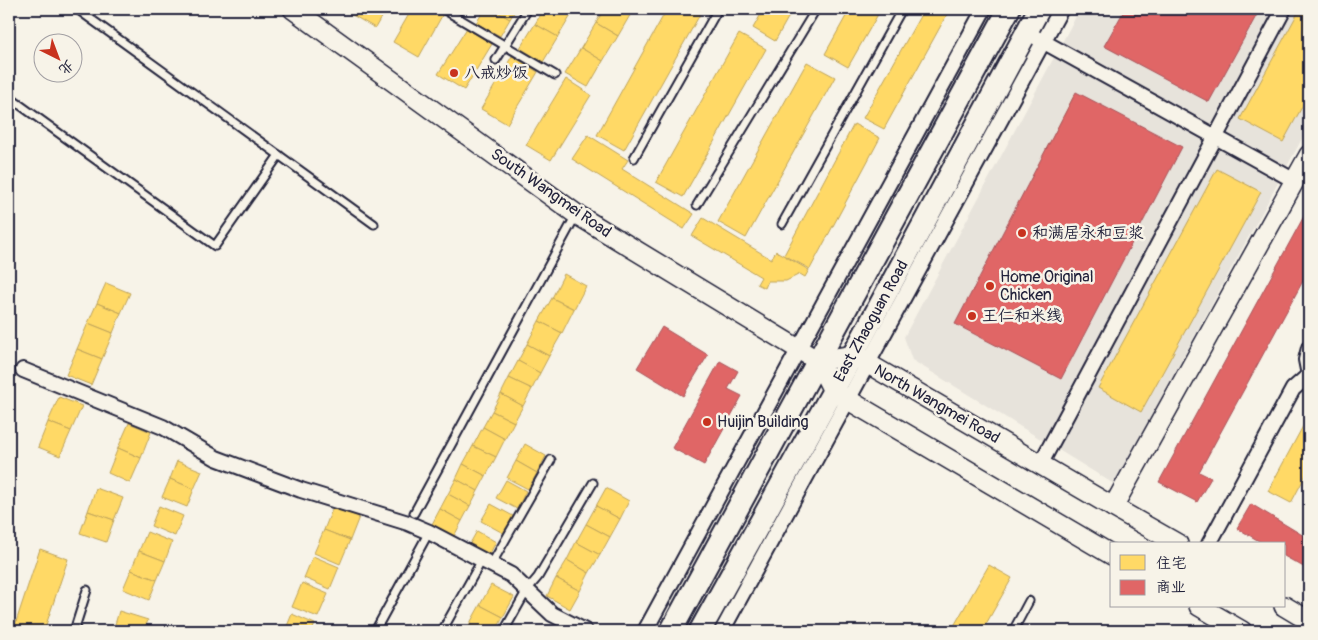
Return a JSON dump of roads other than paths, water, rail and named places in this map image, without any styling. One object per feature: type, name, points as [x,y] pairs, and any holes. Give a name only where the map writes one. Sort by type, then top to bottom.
[{"type":"main road","name":"South Wangmei Road","points":[[294,9],[576,214],[818,361]]},
{"type":"main road","name":"East Zhaoguan Road","points":[[700,631],[860,360],[939,180],[1009,9]]},
{"type":"main road","name":"East Zhaoguan Road","points":[[672,631],[818,361],[1035,37],[1039,9]]},
{"type":"main road","points":[[1113,507],[1309,156]]},
{"type":"main road","points":[[818,361],[860,360]]},
{"type":"main road","name":"North Wangmei Road","points":[[860,360],[1174,542]]},
{"type":"main road","points":[[818,361],[840,395],[1110,554]]},
{"type":"main road","points":[[1286,607],[1309,621]]},
{"type":"main road","points":[[1202,608],[1242,631]]},
{"type":"street","points":[[645,631],[984,9]]},
{"type":"street","points":[[1061,9],[1035,37],[1294,181]]},
{"type":"street","points":[[1040,465],[1284,9]]},
{"type":"street","points":[[903,159],[939,180]]},
{"type":"street","points":[[1210,542],[1293,390],[1309,375],[1306,360],[1309,348]]},
{"type":"street","points":[[23,370],[163,427],[216,458],[301,490],[411,518],[429,532],[511,575],[552,614],[585,631]]},
{"type":"street","points":[[722,631],[840,395]]},
{"type":"lane","points":[[77,9],[374,224]]},
{"type":"lane","points":[[443,9],[555,76]]},
{"type":"lane","points":[[496,60],[528,9]]},
{"type":"lane","points":[[634,158],[718,9]]},
{"type":"lane","points":[[697,205],[816,9]]},
{"type":"lane","points":[[782,224],[902,9]]},
{"type":"lane","points":[[9,97],[215,246],[279,155]]},
{"type":"lane","points":[[411,518],[576,214]]},
{"type":"lane","points":[[442,631],[551,460]]},
{"type":"lane","points":[[504,631],[593,483]]},
{"type":"lane","points":[[375,631],[429,532]]},
{"type":"lane","points":[[74,631],[87,590]]},
{"type":"lane","points":[[1013,631],[1029,601]]},
{"type":"place","name":"八戒炒饭","points":[[454,73]]},
{"type":"place","name":"和满居永和豆浆","points":[[1022,233]]},
{"type":"place","name":"Home Original Chicken","points":[[990,286]]},
{"type":"place","name":"王仁和米线","points":[[972,316]]},
{"type":"place","name":"Huijin Building","points":[[707,422]]}]
